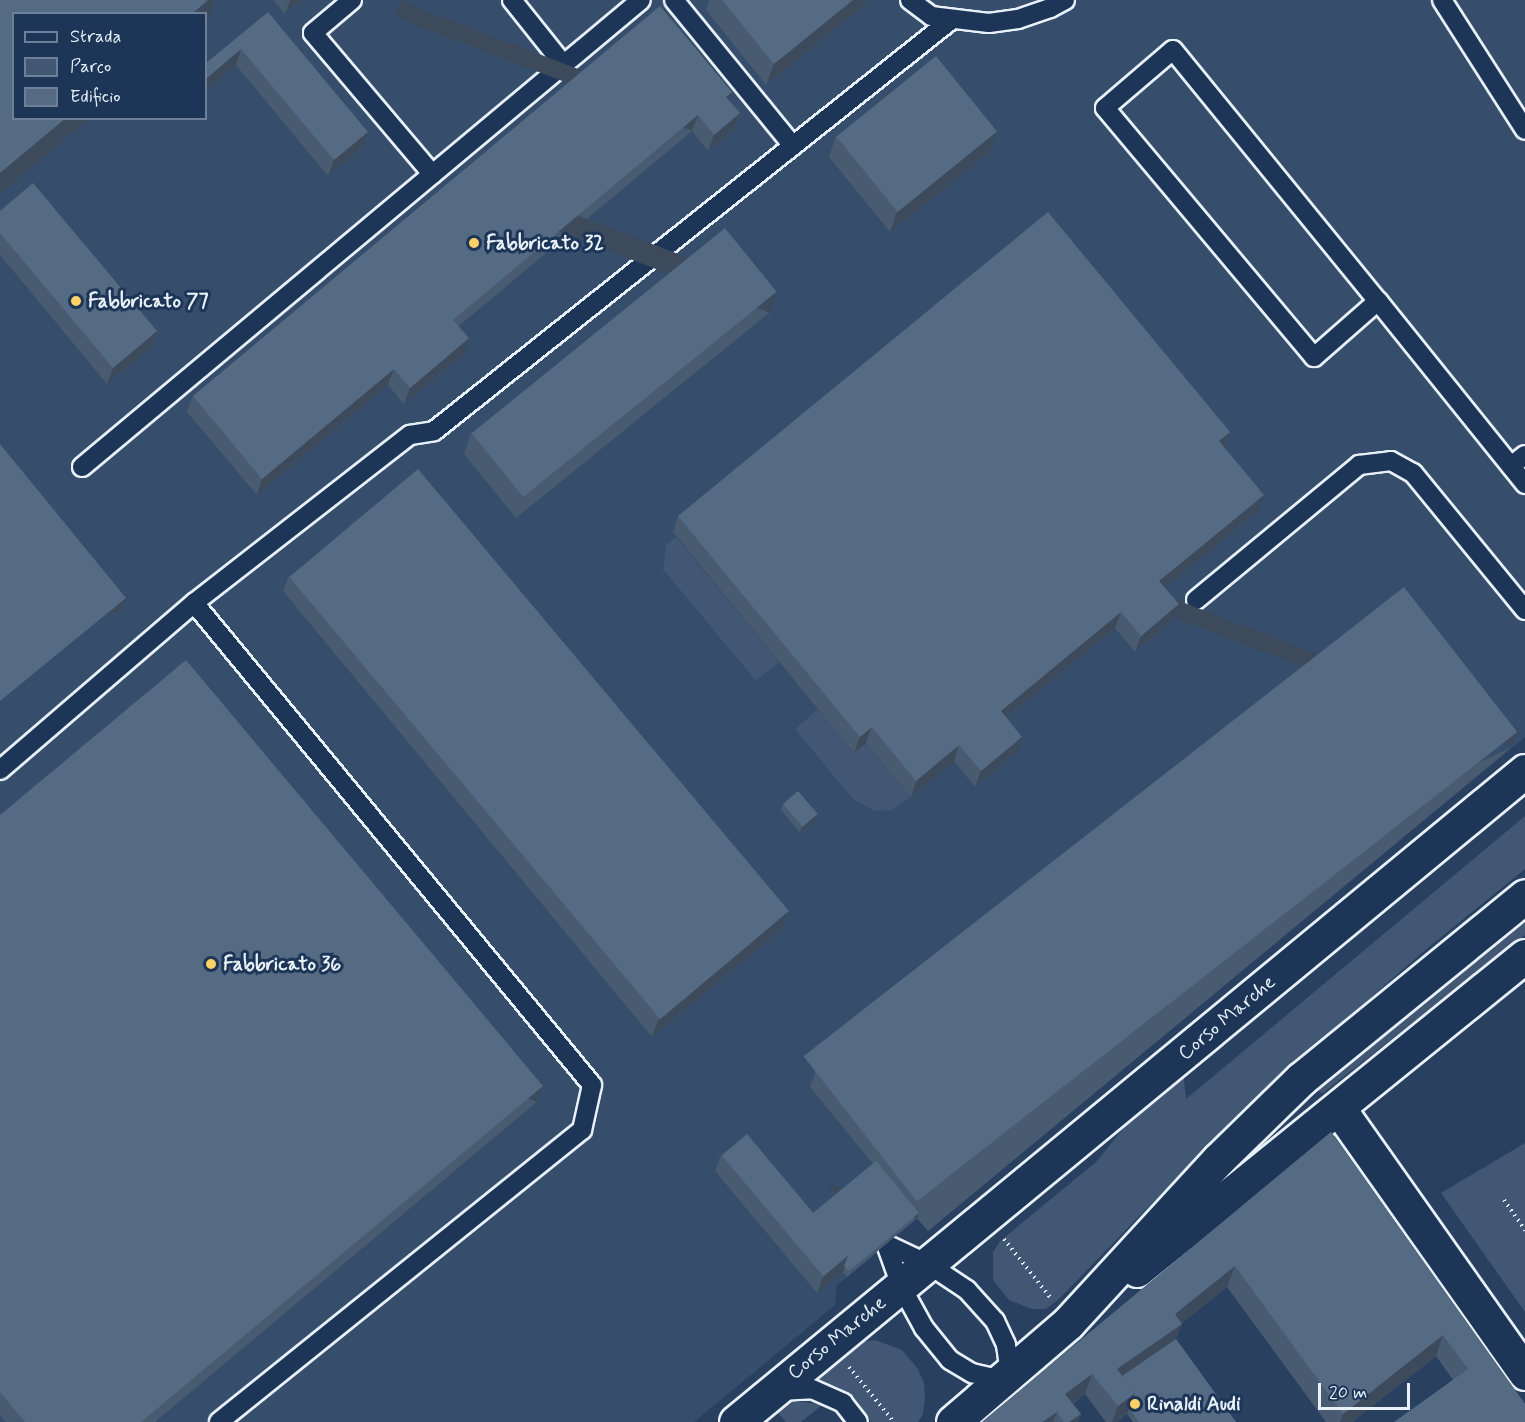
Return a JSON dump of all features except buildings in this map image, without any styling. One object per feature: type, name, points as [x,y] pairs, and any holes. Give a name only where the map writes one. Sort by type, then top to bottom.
[{"type":"main road","name":"Corso Marche","points":[[736,1422],[1525,771]]},
{"type":"main road","points":[[953,1422],[1007,1377],[1061,1313],[1301,1079],[1525,896]]},
{"type":"main road","points":[[1061,1313],[1187,1233],[1525,956]]},
{"type":"main road","points":[[1338,1109],[1525,1373]]},
{"type":"lane","points":[[351,0],[313,33],[432,174]]},
{"type":"lane","points":[[512,0],[563,64]]},
{"type":"lane","points":[[82,467],[641,0]]},
{"type":"lane","points":[[674,0],[793,146]]},
{"type":"lane","points":[[910,0],[931,16],[989,23],[1018,19],[1065,0]]},
{"type":"lane","points":[[1442,0],[1525,130]]},
{"type":"lane","points":[[0,770],[195,603],[410,435],[434,431],[951,20]]},
{"type":"lane","points":[[1378,301],[1314,357],[1105,108],[1173,50],[1378,301],[1518,460],[1525,484]]},
{"type":"lane","points":[[1196,600],[1359,465],[1391,461],[1413,472],[1525,610]]},
{"type":"lane","points":[[195,603],[592,1085],[582,1130],[219,1422]]},
{"type":"lane","points":[[928,1264],[967,1290],[995,1321],[1006,1345],[1007,1377]]},
{"type":"lane","name":"Corso Marche","points":[[901,1286],[924,1328],[950,1360],[972,1373],[1007,1377]]},
{"type":"lane","name":"Corso Marche","points":[[773,1391],[812,1389],[843,1403],[858,1422]]},
{"type":"path","points":[[1504,1200],[1525,1230]]},
{"type":"path","points":[[1004,1239],[1061,1313]]},
{"type":"shaded area","points":[[0,0],[1525,0],[1525,737],[928,1231],[917,1219],[837,1285],[835,1305],[694,1422],[0,1422]]},
{"type":"green space","points":[[676,537],[779,662],[756,681],[663,569],[666,545]]},
{"type":"green space","points":[[818,709],[854,753],[866,743],[911,797],[891,810],[875,811],[853,799],[795,729]]},
{"type":"green space","points":[[1525,816],[1525,869],[1424,951],[1281,1076],[1221,1132],[1060,1298],[1046,1309],[1032,1309],[1009,1300],[993,1280],[993,1252],[1000,1241],[1096,1162],[1145,1102],[1183,1070],[1186,1099]]},
{"type":"green space","points":[[1525,923],[1525,935],[1323,1093],[1319,1092],[1321,1085],[1345,1062]]},
{"type":"green space","points":[[1525,1143],[1525,1312],[1441,1193]]},
{"type":"green space","points":[[875,1340],[902,1350],[918,1369],[924,1383],[925,1398],[923,1414],[918,1422],[871,1422],[863,1410],[839,1388],[812,1378],[853,1343]]},
{"type":"green space","points":[[799,1401],[822,1405],[801,1422],[786,1422],[777,1412],[765,1422],[758,1422],[785,1403]]},
{"type":"place","name":"Fabbricato 32","points":[[474,243]]},
{"type":"place","name":"Fabbricato 77","points":[[76,301]]},
{"type":"place","name":"Fabbricato 36","points":[[211,964]]},
{"type":"place","name":"Rinaldi Audi","points":[[1135,1404]]}]
